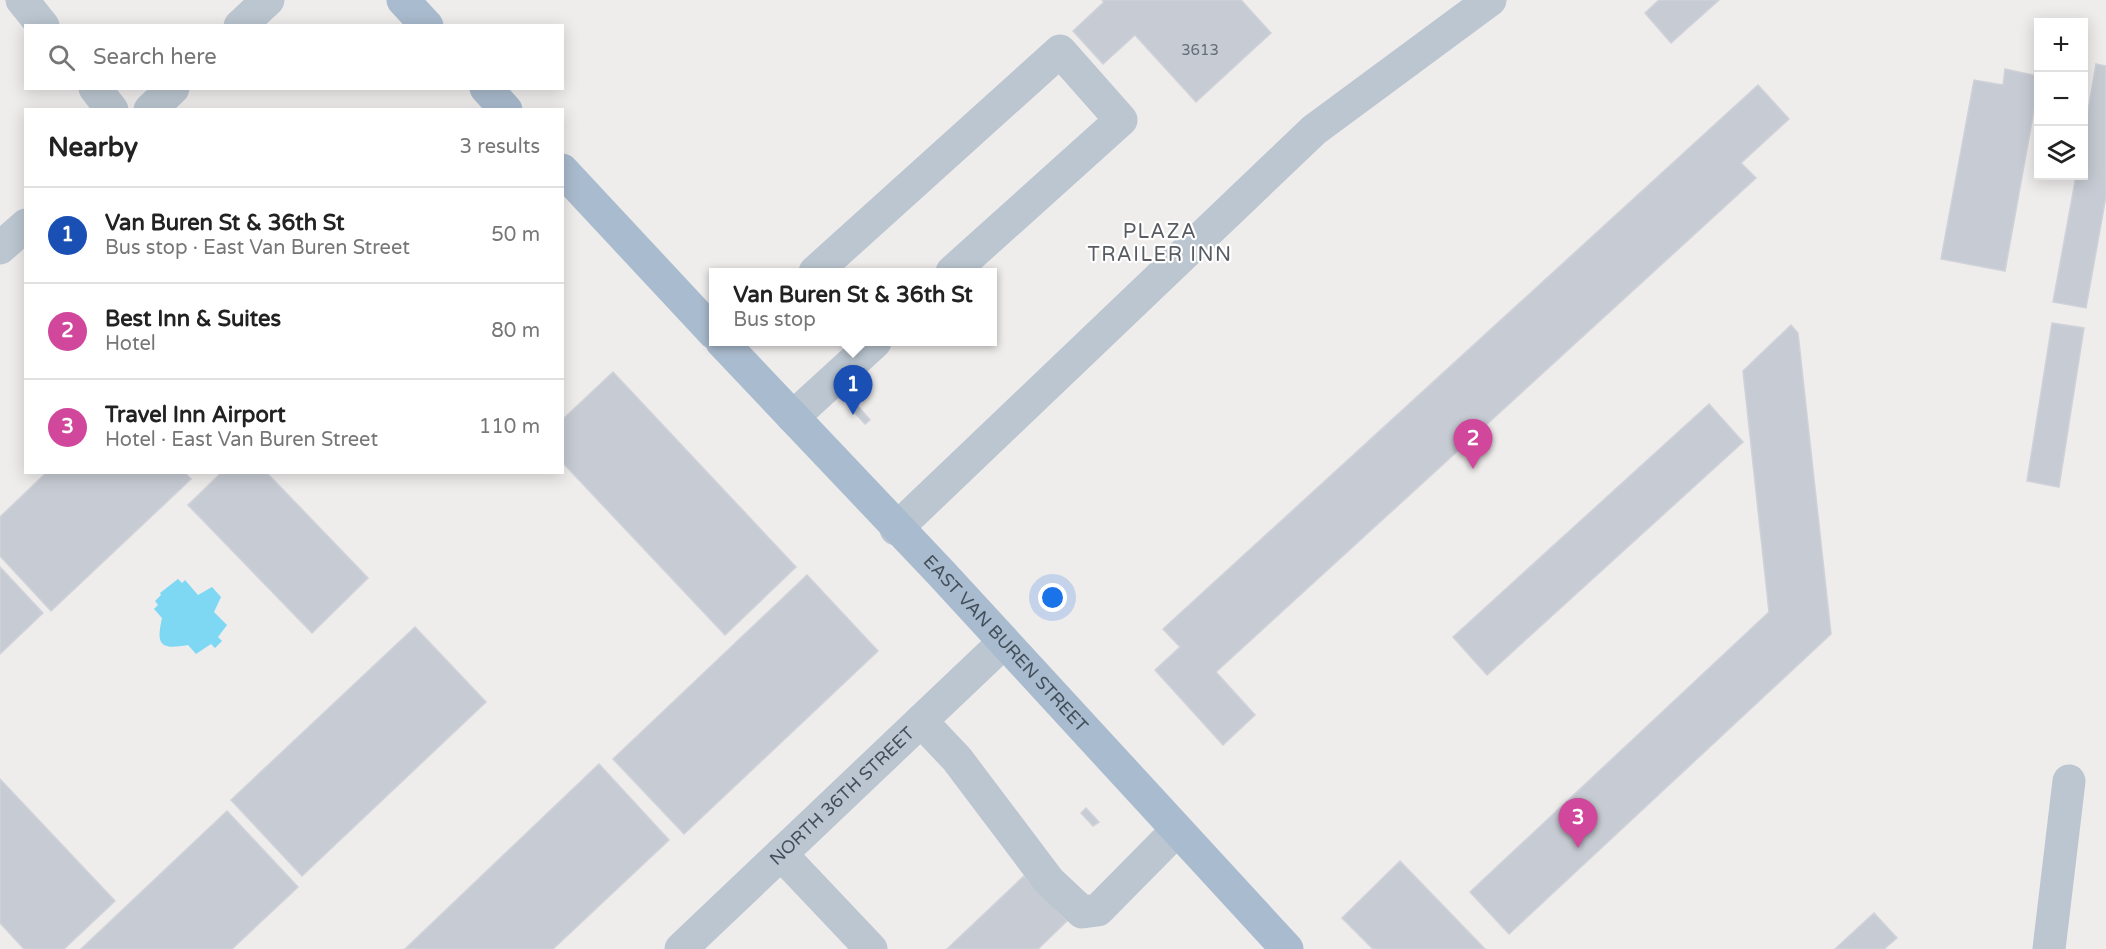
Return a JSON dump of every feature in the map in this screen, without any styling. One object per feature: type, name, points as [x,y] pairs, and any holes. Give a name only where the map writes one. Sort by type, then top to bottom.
[{"type":"main road","points":[[403,0],[425,24]]},
{"type":"main road","points":[[488,90],[504,108]]},
{"type":"main road","name":"EAST VAN BUREN STREET","points":[[564,172],[709,323]]},
{"type":"main road","name":"EAST VAN BUREN STREET","points":[[730,346],[896,529],[941,573],[1287,949]]},
{"type":"street","points":[[22,0],[41,24]]},
{"type":"street","points":[[242,24],[268,0]]},
{"type":"street","points":[[896,529],[1314,130],[1490,0]]},
{"type":"street","points":[[821,268],[1060,51],[1120,120],[957,268]]},
{"type":"street","points":[[97,90],[110,108]]},
{"type":"street","points":[[152,108],[170,90]]},
{"type":"street","points":[[0,248],[24,227]]},
{"type":"street","points":[[793,417],[871,346]]},
{"type":"street","name":"NORTH 36TH STREET","points":[[681,949],[1003,643]]},
{"type":"street","points":[[921,721],[957,759],[1049,881],[1082,912],[1098,910],[1177,830]]},
{"type":"street","points":[[2049,949],[2069,782]]},
{"type":"street","points":[[781,854],[872,949]]},
{"type":"water","points":[[178,579],[182,583],[185,580],[198,595],[212,587],[221,597],[214,612],[227,625],[218,637],[222,641],[215,648],[211,644],[196,654],[188,645],[171,647],[162,644],[160,634],[162,618],[154,609],[158,605],[155,601],[161,595],[160,593]]},
{"type":"building","points":[[1102,0],[1241,0],[1271,33],[1196,102],[1135,35],[1103,64],[1073,31],[1104,2]]},
{"type":"building","points":[[1659,0],[1719,0],[1671,43],[1645,13]]},
{"type":"building","points":[[2096,64],[2106,66],[2106,196],[2086,308],[2053,302],[2075,180],[2088,180],[2088,111]]},
{"type":"building","points":[[2005,69],[2034,75],[2034,110],[2005,271],[1941,259],[1974,80],[2003,85]]},
{"type":"building","points":[[1758,85],[1789,119],[1741,163],[1756,178],[1216,672],[1255,715],[1223,745],[1155,670],[1180,647],[1163,629]]},
{"type":"building","points":[[2052,323],[2084,328],[2059,487],[2027,481]]},
{"type":"building","points":[[1791,325],[1798,333],[1831,634],[1509,934],[1470,892],[1769,612],[1743,371]]},
{"type":"building","points":[[613,372],[796,567],[725,635],[564,464],[564,418]]},
{"type":"building","points":[[1709,404],[1743,442],[1487,675],[1453,637]]},
{"type":"building","points":[[858,406],[870,420],[865,424],[853,411]]},
{"type":"building","points":[[45,474],[186,474],[191,479],[51,611],[0,556],[0,517]]},
{"type":"building","points":[[220,474],[268,474],[368,578],[312,633],[188,505]]},
{"type":"building","points":[[0,567],[43,613],[0,654]]},
{"type":"building","points":[[807,575],[878,651],[684,834],[613,759]]},
{"type":"building","points":[[415,627],[486,702],[302,876],[231,800]]},
{"type":"building","points":[[599,764],[669,840],[553,949],[405,949]]},
{"type":"building","points":[[0,779],[115,901],[64,949],[24,949],[0,923]]},
{"type":"building","points":[[1086,808],[1099,822],[1093,826],[1081,813]]},
{"type":"building","points":[[227,811],[298,887],[232,949],[81,949]]},
{"type":"building","points":[[1400,861],[1485,949],[1373,949],[1342,918]]},
{"type":"building","points":[[1024,876],[1067,921],[1038,949],[947,949]]},
{"type":"building","points":[[1874,913],[1897,938],[1884,949],[1835,949]]},
{"type":"place","name":"Van Buren St & 36th St","points":[[853,415]]},
{"type":"place","name":"Best Inn & Suites","points":[[1473,469]]},
{"type":"place","name":"Travel Inn Airport","points":[[1578,848]]},
{"type":"district","name":"PLAZA TRAILER INN","points":[[1160,244]]}]
